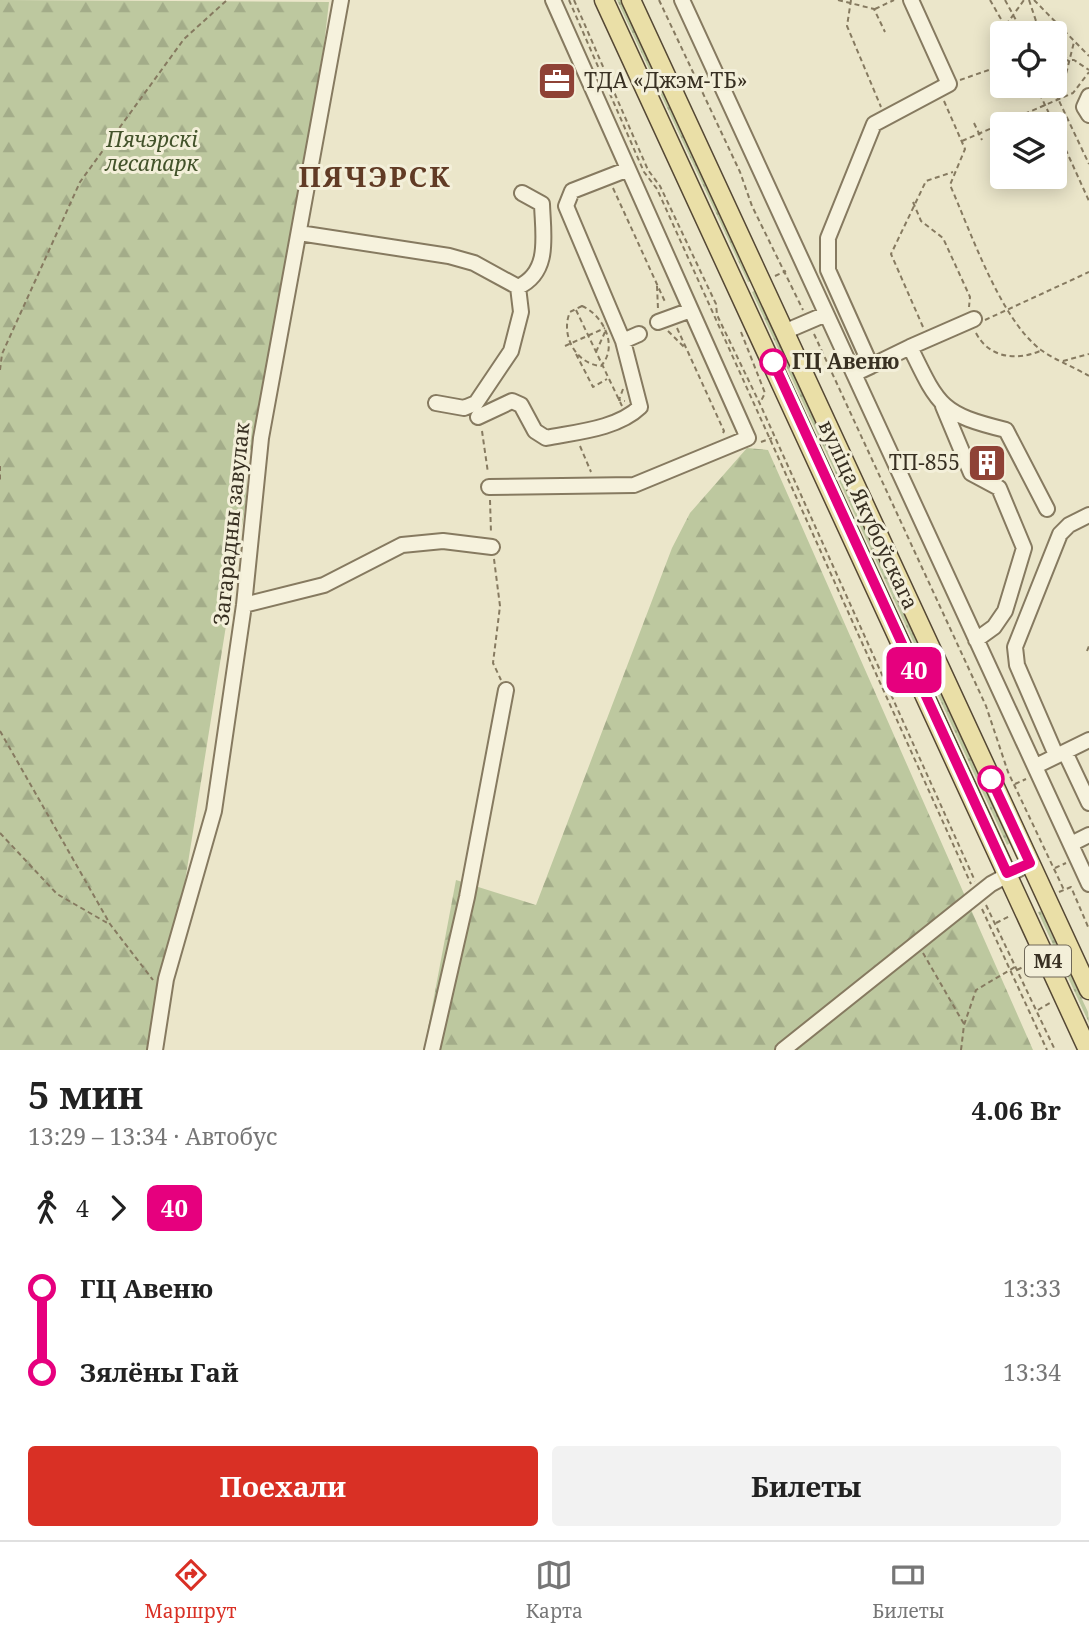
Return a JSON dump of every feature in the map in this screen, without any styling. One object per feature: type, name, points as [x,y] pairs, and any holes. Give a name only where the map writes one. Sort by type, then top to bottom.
[{"type":"main road","name":"вуліца Якубоўскага","points":[[604,0],[1088,1050]]},
{"type":"main road","name":"вуліца Якубоўскага","points":[[631,0],[1089,990]]},
{"type":"street","name":"Загарадны завулак","points":[[155,1050],[165,988],[197,864],[214,811],[244,605],[261,438],[341,0]]},
{"type":"street","points":[[489,486],[634,485],[748,438],[626,170],[553,0]]},
{"type":"street","points":[[682,0],[1089,884]]},
{"type":"street","points":[[871,366],[828,270],[828,238],[873,124],[944,87],[911,0]]},
{"type":"street","points":[[1089,96],[1084,107],[1089,115]]},
{"type":"street","points":[[478,417],[512,401],[522,405],[535,431],[546,438],[603,426],[627,417],[640,407],[640,398],[624,341],[566,206],[572,191],[626,170]]},
{"type":"street","points":[[518,287],[531,281],[543,261],[542,204],[522,192]]},
{"type":"street","points":[[299,233],[449,256],[474,263],[518,287]]},
{"type":"street","points":[[436,403],[464,408],[476,404],[512,351],[521,312],[518,287]]},
{"type":"street","points":[[665,319],[691,310]]},
{"type":"street","points":[[784,332],[827,314]]},
{"type":"street","points":[[854,374],[975,319]]},
{"type":"street","points":[[624,341],[639,334]]},
{"type":"street","points":[[910,347],[943,406],[971,473],[999,488],[1024,548],[1005,611],[995,627],[976,640]]},
{"type":"street","points":[[943,406],[966,420],[1006,430],[1047,509]]},
{"type":"street","points":[[1089,515],[1069,525],[1060,534],[1015,647],[1017,665],[1089,803]]},
{"type":"street","points":[[244,605],[324,584],[402,545],[443,541],[492,547]]},
{"type":"street","points":[[432,1050],[467,897],[506,690]]},
{"type":"street","points":[[1036,766],[1089,740]]},
{"type":"street","points":[[1071,844],[1089,835]]},
{"type":"street","points":[[783,1050],[1007,873],[1030,863]]},
{"type":"path","points":[[0,370],[1,355],[80,182],[184,39],[227,0]]},
{"type":"path","points":[[569,0],[644,172],[657,189],[774,438],[1047,1050]]},
{"type":"path","points":[[574,0],[648,170],[660,186],[716,304],[717,315],[761,404],[774,438]]},
{"type":"path","points":[[659,0],[740,172],[752,206],[786,271],[986,706],[1008,772],[1063,890],[1071,887],[1089,929]]},
{"type":"path","points":[[838,0],[851,1],[874,9],[894,0]]},
{"type":"path","points":[[990,0],[1002,21]]},
{"type":"path","points":[[1006,0],[1017,21]]},
{"type":"path","points":[[1008,21],[1024,0]]},
{"type":"path","points":[[1029,0],[1036,21]]},
{"type":"path","points":[[1034,0],[1053,21]]},
{"type":"path","points":[[851,1],[847,26],[885,116]]},
{"type":"path","points":[[874,9],[885,32]]},
{"type":"path","points":[[1067,36],[1089,56]]},
{"type":"path","points":[[1074,42],[1060,99],[1089,164]]},
{"type":"path","points":[[1027,112],[1073,93],[1089,71],[1069,60]]},
{"type":"path","points":[[990,70],[944,87],[965,149],[950,185],[1008,310],[1041,350],[1089,376]]},
{"type":"path","points":[[1042,98],[1049,112]]},
{"type":"path","points":[[974,123],[982,140]]},
{"type":"path","points":[[961,141],[990,129]]},
{"type":"path","points":[[1067,152],[1089,201]]},
{"type":"path","points":[[928,339],[891,254],[913,202],[931,177],[956,171]]},
{"type":"path","points":[[608,177],[657,285],[665,319],[687,350],[724,431],[722,435]]},
{"type":"path","points":[[913,202],[926,227],[943,238],[970,297],[986,347],[997,354],[1019,357],[1041,350]]},
{"type":"path","points":[[771,278],[786,271]]},
{"type":"path","points":[[975,319],[1008,310],[1089,272]]},
{"type":"path","points":[[657,285],[665,319],[687,350]]},
{"type":"path","points":[[716,304],[726,299]]},
{"type":"path","points":[[601,366],[608,353],[605,329],[593,311],[582,306],[567,316],[570,344],[593,387],[608,379]]},
{"type":"path","points":[[576,309],[627,417]]},
{"type":"path","points":[[565,346],[605,329]]},
{"type":"path","points":[[596,353],[605,329]]},
{"type":"path","points":[[740,329],[743,345],[765,393],[761,404]]},
{"type":"path","points":[[570,344],[584,359],[601,366]]},
{"type":"path","points":[[733,348],[743,345]]},
{"type":"path","points":[[1062,361],[1089,354]]},
{"type":"path","points":[[478,417],[487,453],[492,547],[499,577],[500,606],[493,663],[506,690]]},
{"type":"path","points":[[748,438],[758,444],[774,438]]},
{"type":"path","points":[[583,441],[579,447],[594,479]]},
{"type":"path","points":[[0,466],[0,483]]},
{"type":"path","points":[[1087,651],[1089,646]]},
{"type":"path","points":[[0,731],[110,924],[156,984],[165,988]]},
{"type":"path","points":[[0,833],[57,894],[110,924]]},
{"type":"path","points":[[978,895],[1055,1050]]},
{"type":"path","points":[[915,945],[924,953],[964,1025]]},
{"type":"path","points":[[961,1050],[964,1025],[976,990],[1010,970],[1031,963],[1036,974]]},
{"type":"path","points":[[1037,1011],[1051,1005],[1046,994]]},
{"type":"green space","name":"Пячэрскі лесапарк","points":[[0,0],[329,2],[324,45],[253,449],[242,453],[237,467],[247,475],[246,501],[158,1050],[0,1050]]},
{"type":"green space","points":[[617,0],[621,0],[751,281],[748,282]]},
{"type":"green space","points":[[755,291],[1010,843],[1007,845],[752,292]]},
{"type":"green space","points":[[747,448],[768,450],[1033,1050],[424,1050],[456,880],[536,905],[672,548],[690,513]]},
{"type":"green space","points":[[1041,911],[1088,1012],[1089,1023],[1038,912]]},
{"type":"bus line","name":"40","points":[[773,362],[1007,873],[1030,863],[991,779]]},
{"type":"place","name":"ТДА «Джэм-ТБ»","points":[[557,81]]},
{"type":"place","name":"ГЦ Авеню","points":[[773,362]]},
{"type":"place","name":"ТП-855","points":[[987,463]]},
{"type":"district","name":"ПЯЧЭРСК","points":[[375,177]]}]
